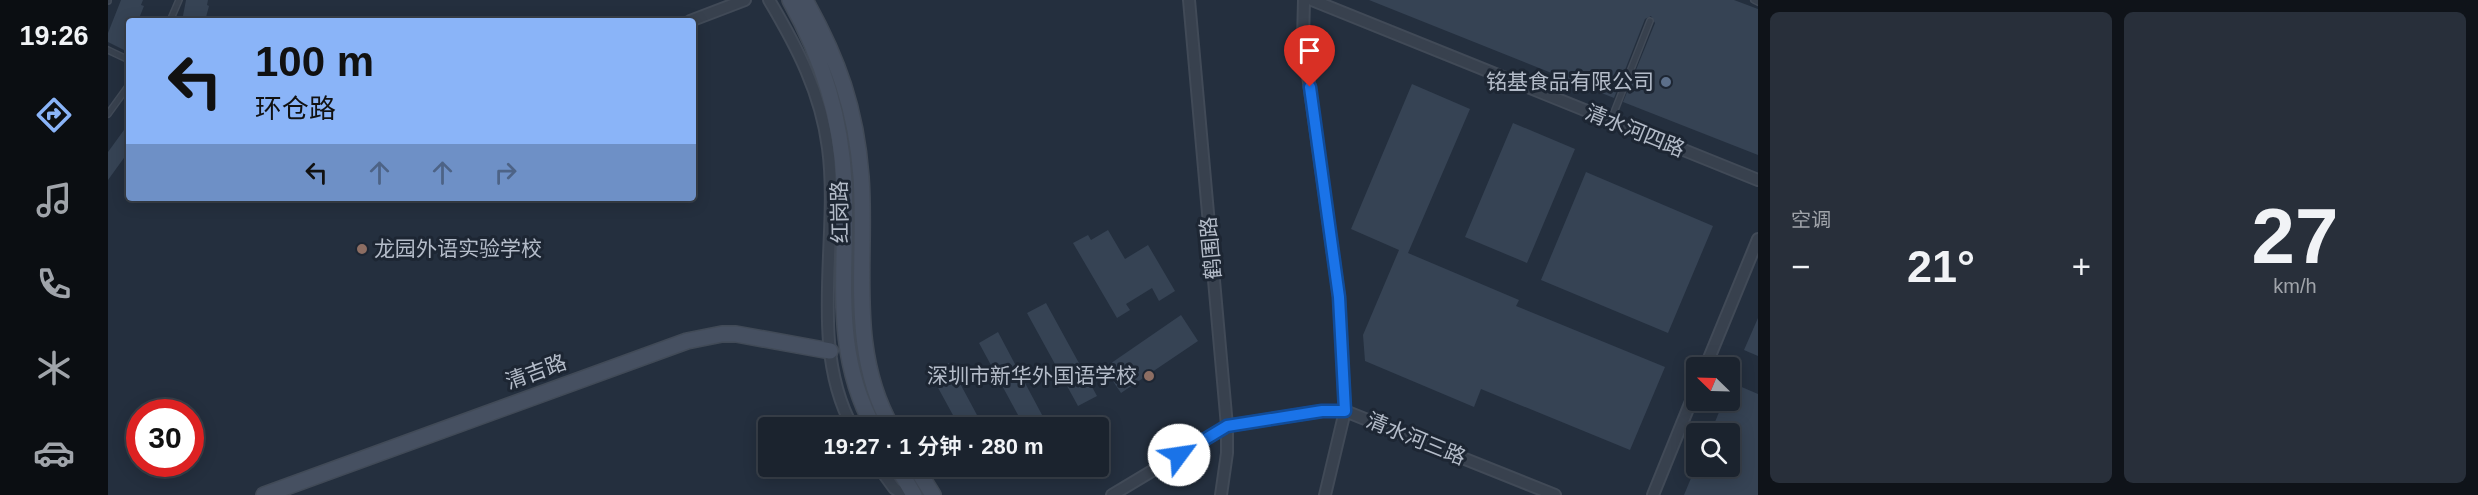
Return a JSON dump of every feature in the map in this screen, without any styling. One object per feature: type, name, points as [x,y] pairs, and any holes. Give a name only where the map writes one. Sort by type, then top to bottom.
[{"type":"main road","name":"红岗路","points":[[790,0],[817,52],[837,120],[844,180],[844,338],[855,385],[869,417]]},
{"type":"main road","name":"红岗路","points":[[805,0],[836,61],[854,123],[861,177],[864,348],[874,391],[887,417]]},
{"type":"main road","name":"清吉路","points":[[264,495],[687,341],[722,334],[736,334],[830,351]]},
{"type":"main road","points":[[903,477],[914,495]]},
{"type":"main road","points":[[922,477],[933,495]]},
{"type":"street","points":[[696,19],[745,0]]},
{"type":"street","points":[[769,0],[807,70],[825,129],[831,199],[828,312],[830,351],[834,383],[848,417]]},
{"type":"street","name":"鹤围路","points":[[1189,0],[1227,426],[1227,453],[1221,495]]},
{"type":"street","points":[[1304,0],[1303,40],[1339,297],[1345,411],[1325,495]]},
{"type":"street","name":"清水河四路","points":[[1312,0],[1758,180]]},
{"type":"street","points":[[1710,357],[1758,239]]},
{"type":"street","name":"清水河三路","points":[[1112,495],[1227,426],[1322,411],[1345,411],[1555,495]]},
{"type":"street","points":[[1653,495],[1687,411]]},
{"type":"street","points":[[886,477],[894,488],[904,495]]},
{"type":"lane","points":[[171,18],[179,0]]},
{"type":"lane","points":[[1754,0],[1758,2]]},
{"type":"lane","points":[[1610,122],[1650,21]]},
{"type":"lane","points":[[108,50],[126,59]]},
{"type":"lane","points":[[108,114],[126,89]]},
{"type":"building","points":[[121,0],[143,0],[141,5],[144,6],[139,18],[126,18],[124,50],[108,42],[108,33]]},
{"type":"building","points":[[186,0],[208,0],[206,18],[183,18]]},
{"type":"building","name":"铭基食品有限公司","points":[[1369,0],[1734,0],[1758,9],[1758,155],[1623,102],[1655,23],[1651,16],[1645,19],[1614,98]]},
{"type":"building","points":[[1412,84],[1470,109],[1408,253],[1519,300],[1516,306],[1665,367],[1630,450],[1481,389],[1474,407],[1365,361],[1363,335],[1399,250],[1351,229]]},
{"type":"building","points":[[1513,123],[1575,149],[1527,263],[1465,237]]},
{"type":"building","points":[[126,127],[126,155],[108,180],[108,152]]},
{"type":"building","points":[[1586,172],[1713,226],[1668,333],[1541,280]]},
{"type":"building","points":[[1108,230],[1125,259],[1148,245],[1175,291],[1159,301],[1152,288],[1126,304],[1130,310],[1117,318],[1073,243],[1088,235],[1091,240]]},
{"type":"building","points":[[1046,303],[1097,396],[1078,406],[1027,313]]},
{"type":"building","points":[[1181,315],[1198,341],[1121,393],[1104,368]]},
{"type":"building","points":[[1758,318],[1758,356],[1744,350]]},
{"type":"building","points":[[998,332],[1043,417],[1019,417],[979,343]]},
{"type":"building","points":[[949,363],[978,417],[954,417],[930,373]]},
{"type":"building","points":[[1740,386],[1758,394],[1758,495],[1684,495],[1691,477],[1740,477],[1740,423],[1715,423],[1719,411],[1740,411]]},
{"type":"place","name":"铭基食品有限公司","points":[[1666,82]]},
{"type":"place","name":"龙园外语实验学校","points":[[362,249]]},
{"type":"place","name":"深圳市新华外国语学校","points":[[1149,376]]},
{"type":"route","points":[[1179,455],[1227,426],[1322,411],[1345,411],[1339,297],[1310,87]]}]
